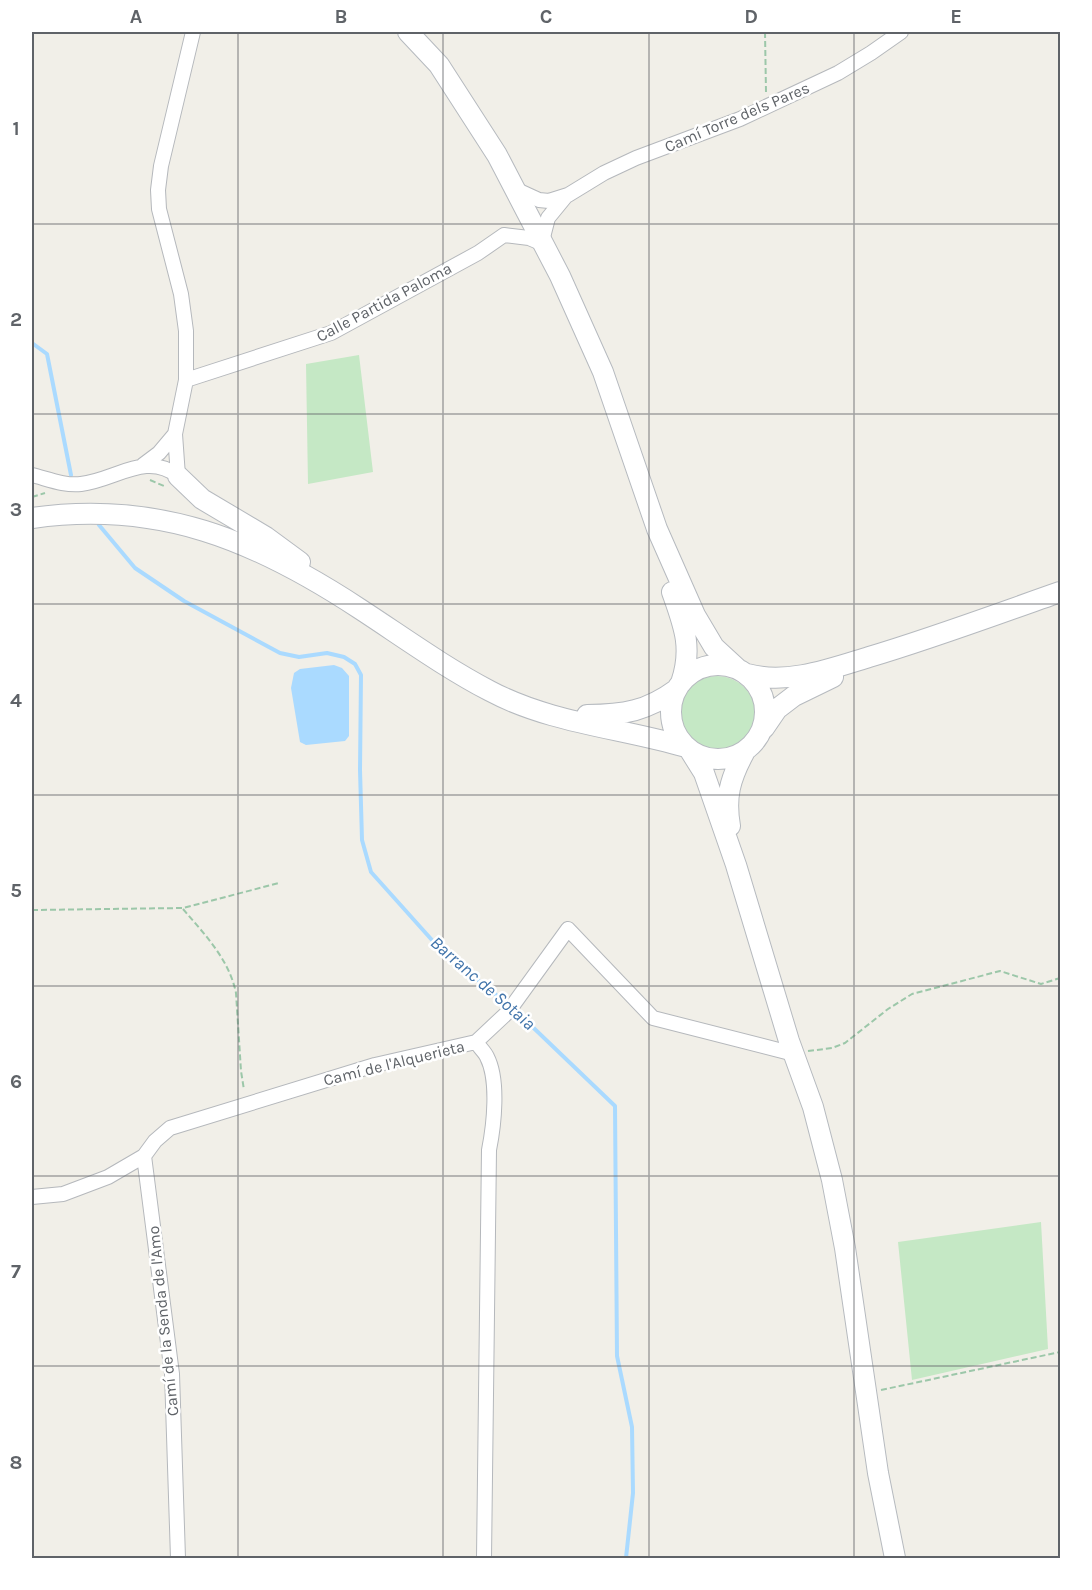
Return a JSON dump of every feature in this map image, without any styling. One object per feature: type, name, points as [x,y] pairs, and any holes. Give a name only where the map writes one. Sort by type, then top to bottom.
[{"type":"main road","points":[[408,32],[439,65],[497,155],[561,276],[603,372],[657,529],[694,615],[714,647],[754,681],[764,700],[766,716],[761,733]]},
{"type":"main road","points":[[178,476],[202,499],[277,544],[312,571],[327,589]]},
{"type":"main road","points":[[32,518],[90,513],[128,515],[185,524],[233,539],[327,589],[447,667],[519,705],[552,716],[687,748],[704,758],[725,759],[744,753]]},
{"type":"main road","points":[[657,529],[668,578],[687,641],[686,670],[674,696],[671,715],[675,733],[704,773],[736,865],[794,1054],[813,1107],[832,1180],[845,1248],[878,1473],[895,1558]]},
{"type":"main road","points":[[552,716],[630,712],[658,703],[695,671],[715,665],[733,667],[765,678],[818,672],[898,649],[1060,592]]},
{"type":"main road","points":[[736,865],[727,807],[732,776],[744,753],[757,740],[777,710],[794,696],[817,683],[898,649]]},
{"type":"street","points":[[178,476],[175,434],[186,380],[184,312],[161,218],[158,190],[161,166],[193,32]]},
{"type":"street","name":"Camí Torre dels Pares","points":[[515,189],[539,200],[549,201],[568,195],[604,173],[636,158],[729,124],[838,73],[901,32]]},
{"type":"street","name":"Camí Torre dels Pares","points":[[543,242],[548,218],[568,195]]},
{"type":"street","name":"Calle Partida Paloma","points":[[186,380],[302,344],[338,329],[478,253],[504,235],[543,242]]},
{"type":"street","points":[[32,475],[68,485],[97,481],[143,465],[159,453],[175,434]]},
{"type":"street","points":[[143,465],[164,467],[178,476]]},
{"type":"street","name":"Camí de l'Alquerieta","points":[[32,1197],[63,1194],[108,1177],[144,1156],[155,1141],[170,1128],[375,1065],[476,1042],[508,1012],[568,929],[653,1018],[794,1054]]},
{"type":"street","points":[[476,1042],[488,1058],[493,1079],[495,1120],[489,1150],[484,1558]]},
{"type":"street","name":"Camí de la Senda de l'Amo","points":[[144,1156],[172,1374],[178,1558]]},
{"type":"path","points":[[765,32],[767,107]]},
{"type":"path","points":[[32,910],[183,908],[279,883]]},
{"type":"path","points":[[183,908],[225,961],[234,981],[241,1071],[248,1104]]},
{"type":"path","points":[[794,1054],[832,1048],[845,1043],[888,1009],[912,994],[1000,971],[1041,984],[1060,978]]},
{"type":"path","points":[[866,1394],[1060,1352]]},
{"type":"green space","points":[[359,355],[373,472],[308,484],[306,364]]},
{"type":"green space","points":[[709,676],[725,676],[739,682],[750,693],[756,707],[756,723],[750,737],[739,748],[725,754],[709,754],[695,748],[684,737],[678,723],[678,707],[684,693],[695,682]]},
{"type":"green space","points":[[1041,1222],[1048,1349],[912,1380],[898,1242]]},
{"type":"water","points":[[334,665],[342,668],[349,676],[349,736],[345,741],[306,745],[300,742],[291,688],[294,673],[300,669]]},
{"type":"waterway","name":"Barranc de Sotaia","points":[[32,343],[47,354],[71,475]]},
{"type":"waterway","name":"Barranc de Sotaia","points":[[99,525],[135,568],[184,601],[280,653],[299,657],[327,653],[344,657],[355,664],[361,675],[362,840],[371,872],[440,949],[518,1013],[615,1106],[617,1356],[632,1427],[633,1493],[626,1558]]}]
